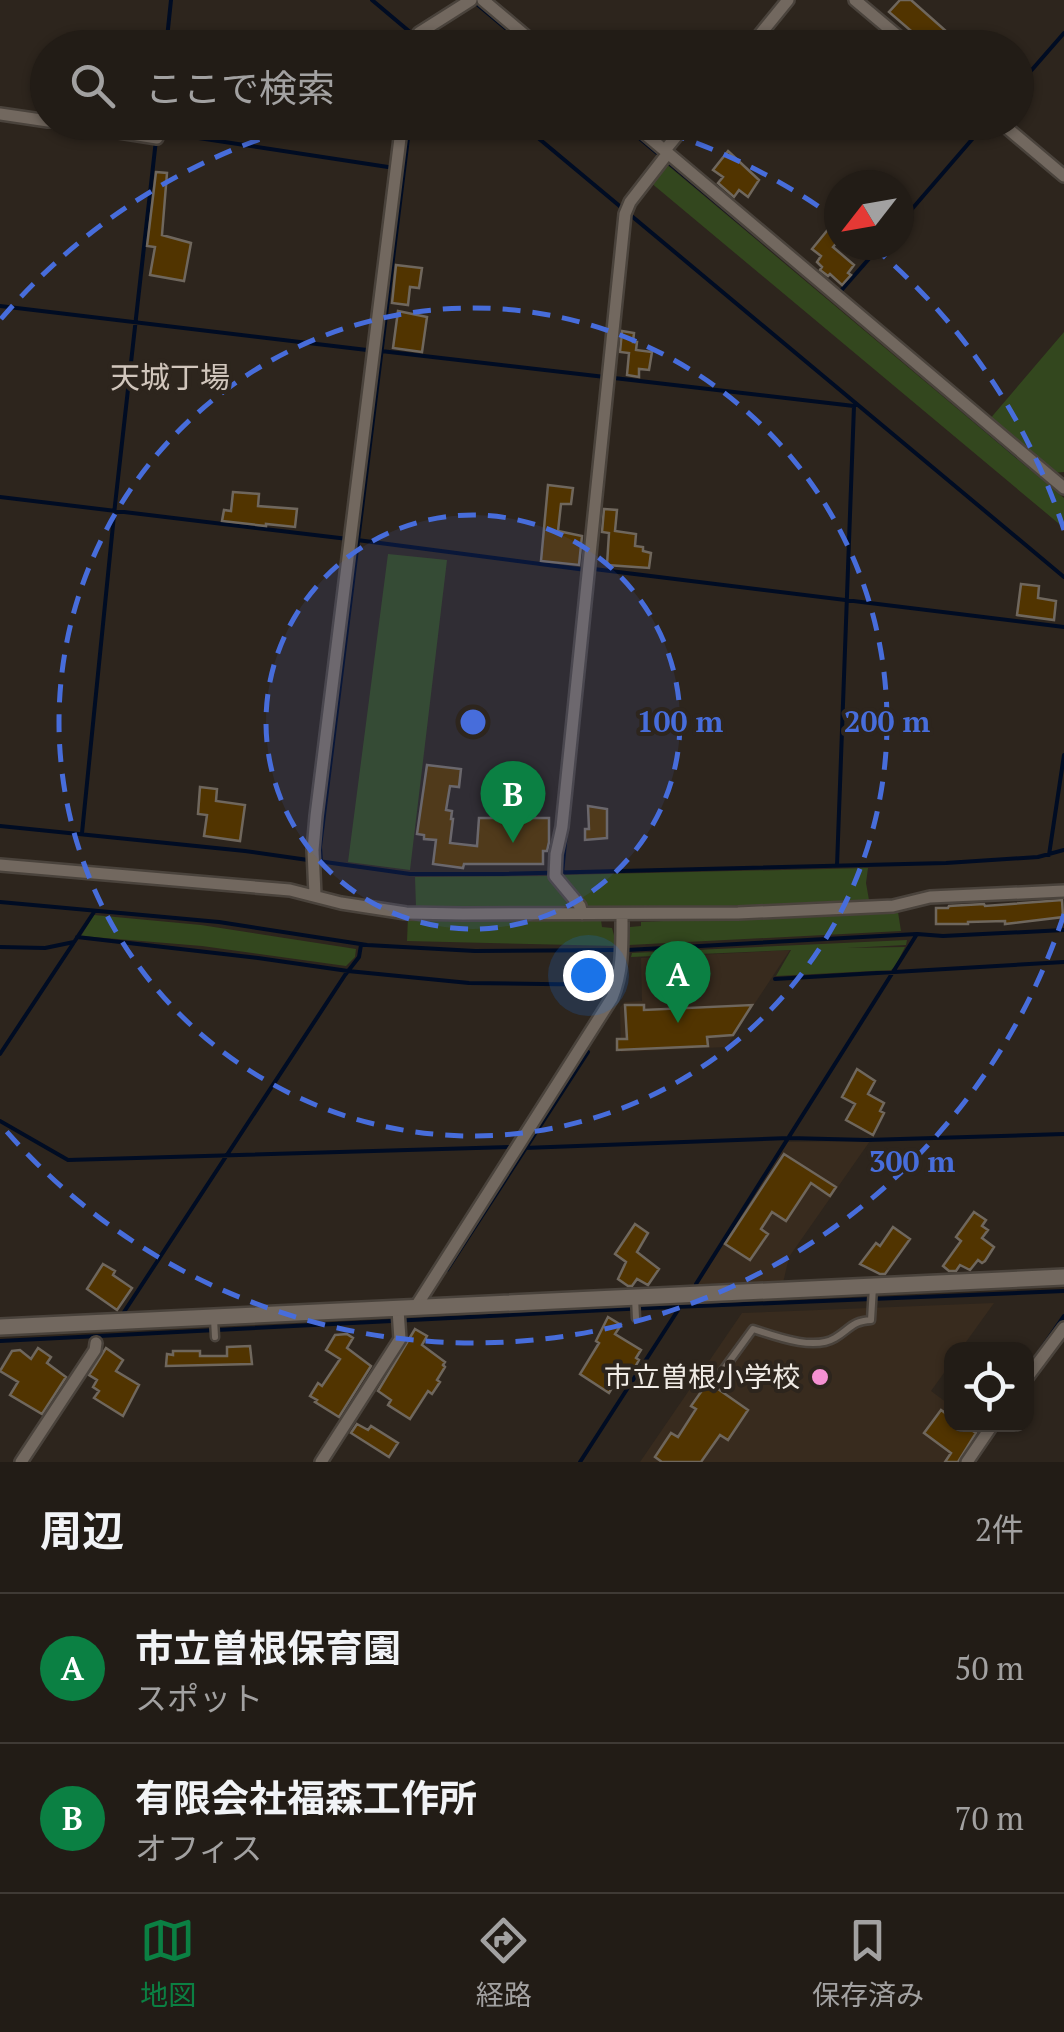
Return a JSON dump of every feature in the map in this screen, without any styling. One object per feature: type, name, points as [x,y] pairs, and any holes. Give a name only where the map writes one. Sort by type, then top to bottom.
[{"type":"street","points":[[764,30],[788,0]]},
{"type":"street","points":[[855,0],[891,30]]},
{"type":"street","points":[[429,30],[470,1]]},
{"type":"street","points":[[484,1],[519,30]]},
{"type":"street","points":[[0,114],[30,118]]},
{"type":"street","points":[[315,895],[314,859],[400,140]]},
{"type":"street","points":[[650,140],[1064,488]]},
{"type":"street","points":[[582,914],[555,873],[626,211],[675,140]]},
{"type":"street","points":[[1021,140],[1064,176]]},
{"type":"street","points":[[0,865],[290,890],[406,913],[699,915],[893,906],[930,898],[1064,891]]},
{"type":"street","points":[[416,1308],[604,1013],[616,987],[622,952],[622,914]]},
{"type":"street","points":[[0,1328],[95,1334],[214,1322],[399,1316],[416,1308],[636,1308],[872,1294],[1064,1277]]},
{"type":"street","points":[[321,1462],[400,1340],[399,1316]]},
{"type":"street","points":[[1034,1368],[1064,1328]]},
{"type":"street","points":[[21,1462],[95,1350],[95,1334]]},
{"type":"street","points":[[967,1462],[988,1432]]},
{"type":"lane","points":[[718,1377],[753,1329],[794,1342],[831,1342],[857,1320],[871,1320],[872,1294]]},
{"type":"lane","points":[[214,1322],[214,1336]]},
{"type":"shaded area","points":[[790,950],[726,1047],[621,1052],[620,1007],[625,1002],[642,1001],[641,958]],"holes":[[[643,1005],[644,1010],[729,1006],[731,1035],[699,1037],[698,1047],[628,1050],[625,1006]]]},
{"type":"shaded area","points":[[870,1141],[789,1257],[783,1283],[697,1284],[786,1142]]},
{"type":"shaded area","name":"市立曽根小学校","points":[[994,1303],[966,1342],[944,1342],[944,1373],[931,1391],[944,1401],[944,1432],[979,1432],[959,1462],[640,1462],[742,1313]]},
{"type":"green space","points":[[665,163],[1064,498],[1064,528],[650,182]]},
{"type":"green space","points":[[1064,332],[1064,472],[1052,473],[989,420]]},
{"type":"green space","points":[[388,554],[447,560],[410,870],[348,862]]},
{"type":"green space","points":[[868,868],[869,900],[606,911],[585,904],[561,875]]},
{"type":"green space","points":[[550,876],[574,906],[570,909],[416,907],[415,877]]},
{"type":"green space","points":[[898,912],[901,931],[629,945],[630,927],[641,926],[641,922]]},
{"type":"green space","points":[[94,915],[201,925],[356,949],[355,957],[346,966],[202,946],[81,936]]},
{"type":"green space","points":[[408,917],[601,920],[602,927],[612,928],[617,946],[407,941]]},
{"type":"green space","points":[[907,940],[906,945],[847,948],[905,947],[891,970],[776,976],[791,950],[631,957],[632,953]]},
{"type":"building","points":[[900,0],[911,0],[945,30],[910,30],[889,12]]},
{"type":"building","points":[[728,151],[759,180],[748,197],[739,190],[734,197],[718,183],[723,177],[713,170]]},
{"type":"building","points":[[156,172],[167,173],[162,235],[191,243],[184,281],[150,275],[155,247],[147,246]]},
{"type":"building","points":[[824,234],[824,260],[848,260],[854,265],[848,273],[851,275],[842,285],[828,276],[817,262],[821,256],[812,249]]},
{"type":"building","points":[[396,265],[422,268],[419,288],[410,287],[408,305],[392,303]]},
{"type":"building","points":[[398,311],[427,317],[422,352],[393,348]]},
{"type":"building","points":[[622,331],[634,333],[636,350],[652,352],[649,370],[639,369],[639,377],[627,375],[629,353],[620,352]]},
{"type":"building","points":[[548,485],[573,488],[571,504],[561,504],[558,531],[582,536],[579,565],[541,561]]},
{"type":"building","points":[[233,492],[259,494],[258,506],[297,509],[295,527],[222,521],[224,510],[231,511]]},
{"type":"building","points":[[604,509],[617,510],[615,531],[636,534],[635,546],[651,553],[649,568],[607,565],[609,533],[602,532]]},
{"type":"building","points":[[1021,584],[1039,586],[1038,598],[1056,601],[1054,620],[1017,615]]},
{"type":"building","points":[[427,765],[461,769],[459,787],[450,786],[446,810],[452,811],[453,819],[450,843],[477,846],[479,818],[549,818],[549,842],[547,851],[543,851],[543,864],[464,864],[463,868],[433,864],[436,840],[417,834]]},
{"type":"building","points":[[200,787],[217,789],[216,801],[245,805],[240,841],[204,836],[207,815],[198,814]]},
{"type":"building","points":[[588,806],[607,809],[607,838],[585,840],[585,829],[589,829]]},
{"type":"building","points":[[1062,900],[1063,917],[1005,924],[936,924],[936,908]]},
{"type":"building","points":[[625,1005],[644,1005],[644,1010],[752,1005],[733,1035],[707,1037],[708,1046],[617,1050],[617,1039],[627,1039]]},
{"type":"building","points":[[857,1069],[875,1081],[868,1094],[884,1103],[880,1111],[884,1113],[873,1135],[846,1120],[855,1104],[842,1097]]},
{"type":"building","points":[[784,1154],[836,1187],[830,1196],[811,1183],[786,1221],[772,1212],[761,1229],[768,1234],[750,1260],[725,1244]]},
{"type":"building","points":[[974,1212],[986,1220],[982,1226],[988,1230],[982,1238],[994,1247],[985,1261],[978,1260],[970,1270],[960,1265],[956,1271],[949,1271],[943,1266],[961,1241],[956,1237]]},
{"type":"building","points":[[635,1224],[648,1233],[637,1252],[659,1269],[648,1285],[637,1279],[628,1286],[618,1279],[626,1262],[615,1254]]},
{"type":"building","points":[[893,1227],[910,1239],[885,1274],[860,1264],[876,1243],[880,1246]]},
{"type":"building","points":[[103,1264],[132,1288],[117,1310],[87,1289]]},
{"type":"building","points":[[608,1317],[621,1325],[615,1334],[641,1350],[626,1383],[618,1378],[609,1393],[580,1374],[599,1343],[596,1341]]},
{"type":"building","points":[[415,1329],[427,1336],[422,1345],[445,1362],[445,1367],[432,1394],[428,1391],[410,1419],[388,1405],[391,1400],[378,1391]]},
{"type":"building","points":[[335,1335],[353,1338],[347,1348],[371,1366],[339,1417],[310,1396],[318,1383],[322,1386],[340,1359],[326,1350]]},
{"type":"building","points":[[250,1346],[252,1364],[166,1366],[167,1354],[173,1355],[173,1351],[227,1356],[227,1347]]},
{"type":"building","points":[[38,1348],[51,1357],[47,1363],[66,1377],[42,1414],[10,1395],[18,1382],[0,1371],[12,1351],[20,1350],[31,1359]]},
{"type":"building","points":[[106,1348],[123,1360],[116,1371],[139,1385],[123,1416],[94,1398],[99,1391],[93,1387],[97,1380],[89,1375]]},
{"type":"building","points":[[708,1382],[748,1410],[728,1440],[720,1435],[701,1462],[662,1462],[655,1457],[671,1433],[678,1437],[696,1409],[691,1406]]},
{"type":"building","points":[[941,1410],[944,1432],[976,1433],[958,1462],[945,1462],[951,1453],[924,1433]]},
{"type":"building","points":[[357,1424],[368,1430],[371,1426],[398,1443],[389,1457],[351,1433]]},
{"type":"waterway","points":[[168,30],[171,0]]},
{"type":"waterway","points":[[372,0],[408,30]]},
{"type":"waterway","points":[[472,0],[508,30]]},
{"type":"waterway","points":[[1034,67],[1064,33]]},
{"type":"waterway","points":[[82,833],[156,140]]},
{"type":"waterway","points":[[211,140],[388,167]]},
{"type":"waterway","points":[[321,861],[408,140]]},
{"type":"waterway","points":[[541,140],[1064,577]]},
{"type":"waterway","points":[[642,140],[912,366]]},
{"type":"waterway","points":[[914,207],[971,140]]},
{"type":"waterway","points":[[578,724],[629,226]]},
{"type":"waterway","points":[[839,293],[868,260]]},
{"type":"waterway","points":[[0,306],[367,350]]},
{"type":"waterway","points":[[381,351],[605,377]]},
{"type":"waterway","points":[[923,376],[1030,467]]},
{"type":"waterway","points":[[614,378],[856,404]]},
{"type":"waterway","points":[[837,866],[854,406]]},
{"type":"waterway","points":[[0,497],[348,539]]},
{"type":"waterway","points":[[357,540],[586,570]]},
{"type":"waterway","points":[[594,569],[1064,627]]},
{"type":"waterway","points":[[1049,855],[1064,755]]},
{"type":"waterway","points":[[0,826],[308,860]]},
{"type":"waterway","points":[[562,873],[566,833]]},
{"type":"waterway","points":[[318,861],[410,874],[501,874],[946,863],[1038,857],[1064,850]]},
{"type":"waterway","points":[[0,902],[219,922],[367,945],[475,951],[617,950]]},
{"type":"waterway","points":[[0,1054],[94,912]]},
{"type":"waterway","points":[[627,950],[1064,930]]},
{"type":"waterway","points":[[696,1284],[917,934]]},
{"type":"waterway","points":[[77,937],[469,983],[611,985]]},
{"type":"waterway","points":[[0,947],[45,948],[74,942]]},
{"type":"waterway","points":[[124,1312],[359,957],[361,945]]},
{"type":"waterway","points":[[775,979],[1064,962]]},
{"type":"waterway","points":[[447,1270],[588,1052]]},
{"type":"waterway","points":[[0,1121],[68,1160],[511,1147]]},
{"type":"waterway","points":[[524,1148],[789,1138],[867,1140],[1064,1134]]},
{"type":"waterway","points":[[0,1341],[1064,1291]]},
{"type":"waterway","points":[[580,1462],[680,1307]]},
{"type":"waterway","points":[[1035,1358],[1064,1316]]},
{"type":"place","name":"有限会社福森工作所","points":[[513,843]]},
{"type":"place","name":"市立曽根保育園","points":[[678,1023]]},
{"type":"place","name":"市立曽根小学校","points":[[820,1377]]},
{"type":"district","name":"天城丁場","points":[[170,378]]}]
